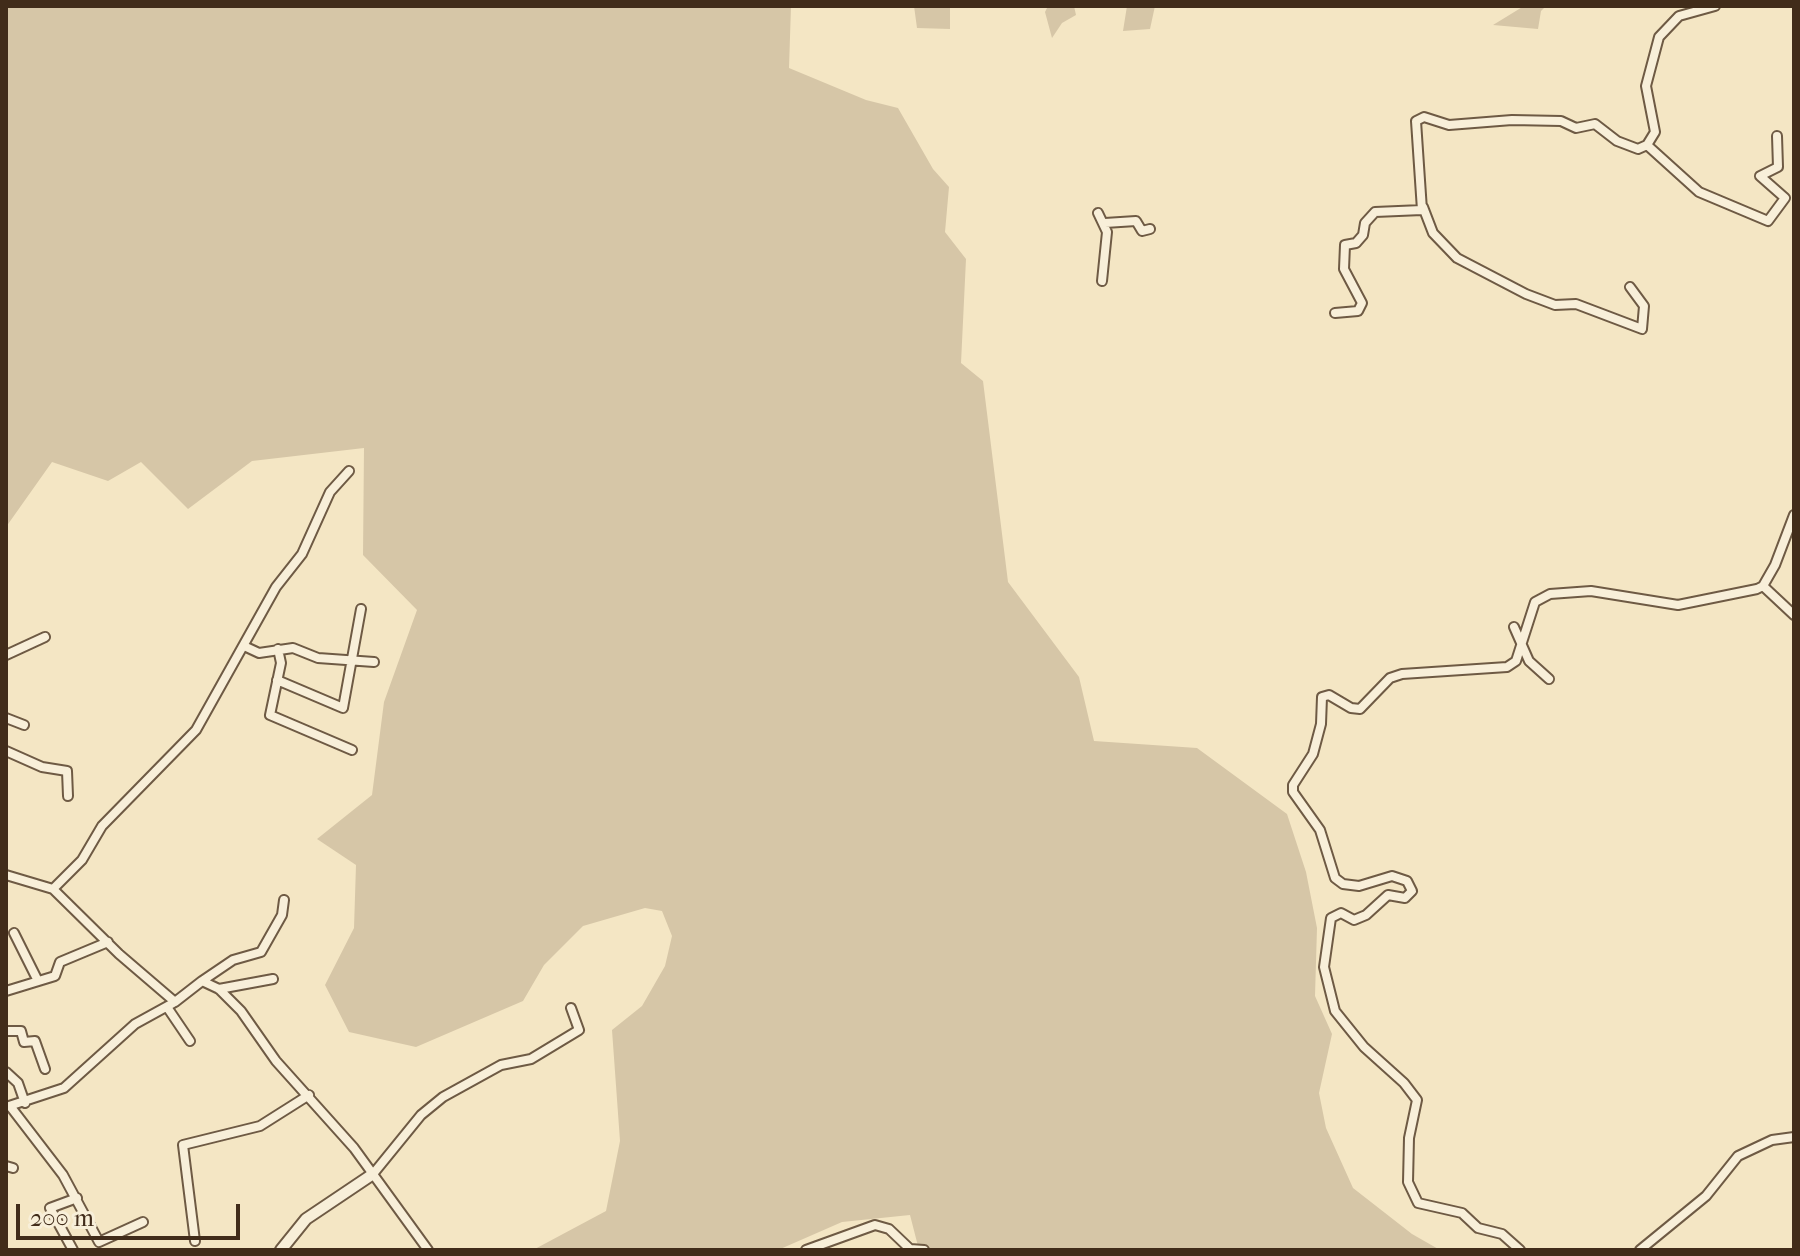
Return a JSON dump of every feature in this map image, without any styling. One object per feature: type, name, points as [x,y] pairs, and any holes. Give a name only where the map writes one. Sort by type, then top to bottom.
[{"type":"street","points":[[1630,287],[1644,306],[1642,329],[1576,304],[1555,305],[1526,294],[1457,258],[1433,233],[1423,207],[1416,121],[1424,117],[1449,125],[1512,120],[1561,121],[1576,128],[1595,124],[1617,141],[1638,149],[1647,145],[1655,132],[1647,73],[1659,37],[1679,16],[1715,6]]},
{"type":"street","points":[[1647,145],[1699,192],[1768,221],[1785,198],[1760,176],[1778,167],[1777,136]]},
{"type":"street","points":[[1335,313],[1358,311],[1362,303],[1344,269],[1345,245],[1356,243],[1363,235],[1365,223],[1375,212],[1419,212],[1423,207]]},
{"type":"street","points":[[1098,213],[1105,223],[1106,263],[1102,281]]},
{"type":"street","points":[[1105,223],[1136,221],[1142,231],[1150,229]]},
{"type":"street","points":[[53,889],[82,860],[102,826],[145,784],[162,761],[187,742],[276,587],[302,554],[330,492],[349,471]]},
{"type":"street","points":[[1520,1250],[1502,1234],[1478,1228],[1462,1213],[1418,1203],[1408,1182],[1409,1138],[1417,1100],[1404,1083],[1364,1047],[1335,1011],[1324,967],[1329,926],[1335,913],[1354,920],[1366,915],[1388,895],[1405,898],[1412,891],[1407,881],[1392,876],[1359,886],[1343,884],[1335,878],[1320,830],[1293,792],[1313,754],[1321,724],[1322,697],[1329,695],[1351,708],[1360,709],[1390,678],[1421,671],[1461,673],[1507,667],[1516,661],[1535,602],[1550,594],[1591,591],[1678,605],[1763,586],[1786,542],[1789,521],[1794,515]]},
{"type":"street","points":[[1763,586],[1794,615]]},
{"type":"street","points":[[277,680],[343,708],[361,609]]},
{"type":"street","points":[[1514,627],[1529,661],[1549,679]]},
{"type":"street","points":[[6,655],[45,637]]},
{"type":"street","points":[[244,646],[259,653],[293,648],[318,658],[374,662]]},
{"type":"street","points":[[278,649],[281,663],[270,715],[352,750]]},
{"type":"street","points":[[6,718],[24,725]]},
{"type":"street","points":[[6,751],[42,767],[67,771],[68,796]]},
{"type":"street","points":[[6,875],[53,889],[171,1005],[190,1041]]},
{"type":"street","points":[[143,1222],[100,1246],[77,1198],[8,1106],[64,1088],[135,1024],[171,1005],[233,960],[261,952],[282,915],[284,900]]},
{"type":"street","points":[[14,933],[38,981]]},
{"type":"street","points":[[6,991],[55,976],[57,965],[67,957],[108,942]]},
{"type":"street","points":[[219,989],[273,979]]},
{"type":"street","points":[[202,981],[219,989],[265,1042],[276,1061],[309,1095],[373,1174],[428,1250]]},
{"type":"street","points":[[281,1250],[306,1219],[373,1174],[421,1115],[443,1097],[501,1065],[531,1059],[579,1030],[571,1008]]},
{"type":"street","points":[[6,1031],[21,1031],[24,1042],[35,1041],[45,1069]]},
{"type":"street","points":[[6,1072],[18,1083],[25,1103]]},
{"type":"street","points":[[195,1241],[183,1145],[260,1126],[309,1095]]},
{"type":"street","points":[[1640,1250],[1706,1196],[1738,1156],[1772,1140],[1794,1137]]},
{"type":"street","points":[[73,1250],[50,1208],[77,1198]]},
{"type":"street","points":[[806,1250],[875,1225],[889,1229],[910,1249],[924,1250]]},
{"type":"shaded area","points":[[6,6],[791,6],[789,68],[866,100],[898,108],[933,169],[949,187],[945,232],[966,259],[961,363],[983,381],[1008,582],[1079,677],[1094,741],[1197,748],[1287,814],[1306,872],[1317,928],[1315,996],[1332,1034],[1319,1093],[1326,1128],[1353,1188],[1412,1234],[1440,1250],[919,1250],[910,1215],[842,1222],[778,1250],[533,1250],[606,1211],[620,1141],[612,1030],[642,1006],[665,966],[672,936],[662,911],[645,908],[583,926],[544,965],[523,1001],[416,1047],[349,1032],[325,985],[354,928],[356,865],[317,839],[372,795],[384,702],[417,610],[363,555],[364,448],[252,461],[188,509],[141,462],[108,481],[52,462],[6,527]]},
{"type":"shaded area","points":[[914,6],[950,6],[950,29],[917,28]]},
{"type":"shaded area","points":[[1048,6],[1074,6],[1076,15],[1062,23],[1052,38],[1045,12]]},
{"type":"shaded area","points":[[1127,6],[1155,6],[1150,29],[1123,31]]},
{"type":"shaded area","points":[[1524,6],[1546,6],[1541,11],[1538,29],[1493,25]]}]
